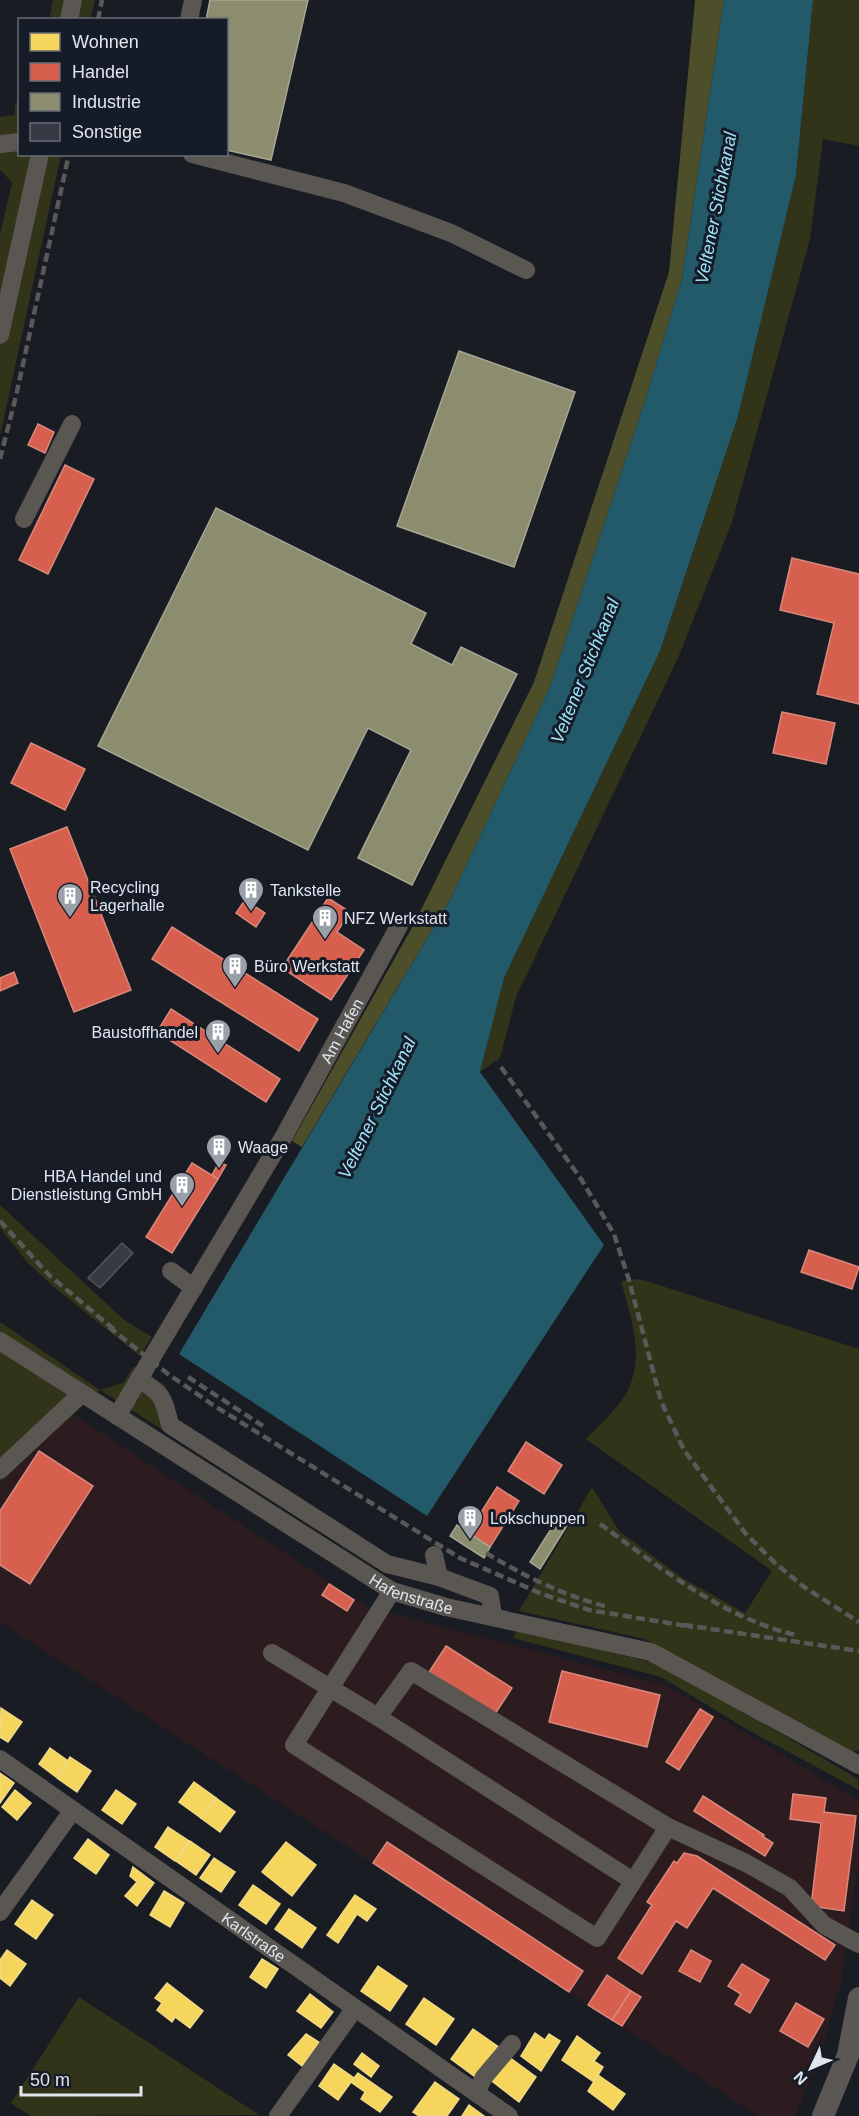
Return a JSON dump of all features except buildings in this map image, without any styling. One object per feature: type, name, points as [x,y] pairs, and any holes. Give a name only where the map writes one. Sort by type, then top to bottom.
[{"type":"main road","points":[[823,2116],[848,2055],[859,1998]]},
{"type":"street","points":[[69,18],[73,0]]},
{"type":"street","points":[[189,18],[193,0]]},
{"type":"street","points":[[0,144],[18,142]]},
{"type":"street","points":[[0,335],[40,156]]},
{"type":"street","points":[[200,156],[344,193],[450,233],[526,270]]},
{"type":"street","points":[[24,519],[72,424]]},
{"type":"street","name":"Am Hafen","points":[[141,1376],[194,1288],[263,1161],[284,1136],[399,926]]},
{"type":"street","points":[[171,1271],[194,1288]]},
{"type":"street","name":"Hafenstraße","points":[[0,1341],[392,1591],[446,1607],[651,1652],[859,1765]]},
{"type":"street","points":[[117,1416],[141,1376],[159,1392],[164,1400],[170,1425],[387,1564],[439,1577],[490,1596],[493,1616]]},
{"type":"street","points":[[0,1470],[81,1394]]},
{"type":"street","points":[[434,1555],[439,1577]]},
{"type":"street","points":[[392,1591],[294,1745],[597,1938],[668,1827]]},
{"type":"street","points":[[272,1653],[378,1717],[633,1881]]},
{"type":"street","points":[[378,1717],[411,1671],[668,1827],[746,1863],[790,1888],[824,1925],[859,1944]]},
{"type":"street","name":"Karlstraße","points":[[0,1759],[509,2116]]},
{"type":"street","points":[[0,1912],[73,1810]]},
{"type":"street","points":[[278,2116],[355,2008]]},
{"type":"street","points":[[476,2093],[484,2077],[512,2044]]},
{"type":"shaded area","points":[[73,1414],[367,1607],[668,1686],[859,1801],[859,1860],[841,1982],[819,2059],[795,2116],[758,2116],[0,1622],[0,1482]]},
{"type":"green space","points":[[53,0],[95,0],[90,18],[49,18]]},
{"type":"green space","points":[[695,0],[724,0],[682,279],[644,404],[550,687],[450,900],[302,1147],[292,1141],[414,924],[534,682],[669,272]]},
{"type":"green space","points":[[813,0],[859,0],[859,146],[823,139],[810,239],[732,522],[678,658],[516,997],[500,1058],[480,1072],[504,978],[660,651],[738,416],[796,175]]},
{"type":"green space","points":[[18,102],[18,156],[61,156],[0,436],[0,235],[12,183],[0,171],[0,117],[15,115],[15,103]]},
{"type":"green space","points":[[0,1205],[123,1319],[152,1337],[140,1356],[54,1287],[27,1262],[0,1228]]},
{"type":"green space","points":[[640,1279],[859,1349],[859,1750],[851,1752],[645,1639],[519,1611],[592,1487],[619,1531],[684,1579],[745,1613],[772,1571],[586,1439],[618,1405],[632,1380],[636,1352],[635,1338],[621,1281]]},
{"type":"green space","points":[[0,1322],[100,1390],[0,1482]]},
{"type":"green space","points":[[134,1366],[166,1386],[157,1401],[163,1430],[100,1390],[123,1383]]},
{"type":"green space","points":[[517,1630],[664,1665],[858,1779],[859,1790],[748,1730],[661,1677],[513,1638]]},
{"type":"green space","points":[[79,1997],[259,2115],[31,2116],[11,2103]]},
{"type":"water","name":"Veltener Stichkanal","points":[[724,0],[813,0],[796,175],[738,416],[660,651],[504,978],[480,1072],[604,1245],[427,1516],[179,1354],[450,900],[550,687],[644,404],[682,279]]},
{"type":"railway","points":[[98,18],[102,0]]},
{"type":"railway","points":[[0,459],[69,156]]},
{"type":"railway","points":[[501,1067],[581,1179],[614,1234],[629,1280],[661,1401],[684,1450],[746,1534],[775,1563],[804,1587],[859,1622]]},
{"type":"railway","points":[[0,1221],[49,1275],[117,1332]]},
{"type":"railway","points":[[109,1327],[168,1374],[213,1405],[460,1558],[542,1594],[589,1610],[693,1627]]},
{"type":"railway","points":[[188,1377],[263,1426]]},
{"type":"railway","points":[[600,1524],[669,1574],[717,1604],[769,1627],[796,1635]]},
{"type":"railway","points":[[486,1553],[545,1584],[608,1607]]},
{"type":"railway","points":[[684,1625],[859,1651]]},
{"type":"place","name":"Tankstelle","points":[[251,913]]},
{"type":"place","name":"Recycling Lagerhalle","points":[[70,919]]},
{"type":"place","name":"NFZ Werkstatt","points":[[325,941]]},
{"type":"place","name":"Büro Werkstatt","points":[[235,989]]},
{"type":"place","name":"Baustoffhandel","points":[[218,1055]]},
{"type":"place","name":"Waage","points":[[219,1170]]},
{"type":"place","name":"HBA Handel und Dienstleistung GmbH","points":[[182,1208]]},
{"type":"place","name":"Lokschuppen","points":[[470,1541]]}]
